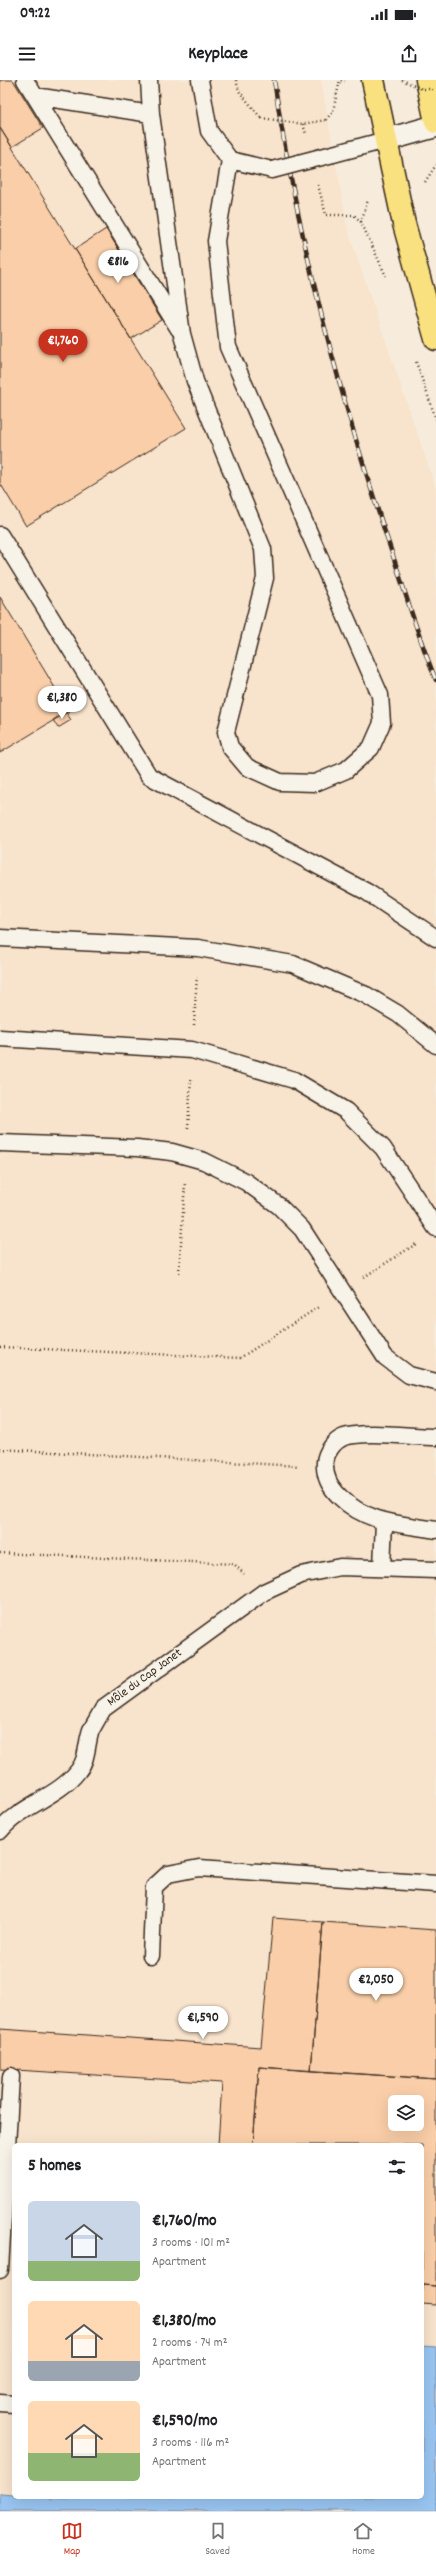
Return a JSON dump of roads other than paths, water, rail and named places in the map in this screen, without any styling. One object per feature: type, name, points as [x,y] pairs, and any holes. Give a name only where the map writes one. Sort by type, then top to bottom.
[{"type":"main road","points":[[373,80],[404,224],[436,339]]},
{"type":"main road","points":[[427,80],[436,122]]},
{"type":"street","points":[[386,140],[436,126]]},
{"type":"lane","points":[[25,80],[182,334]]},
{"type":"lane","points":[[149,80],[151,114],[182,334],[195,380],[263,549],[265,578],[228,717],[226,732],[230,747],[247,767],[280,782],[315,783],[346,770],[371,748],[382,723],[380,695],[228,347],[216,241],[230,160]]},
{"type":"lane","points":[[201,81],[209,131],[230,160],[272,170],[386,140]]},
{"type":"lane","points":[[35,96],[151,114]]},
{"type":"lane","points":[[0,534],[149,776],[367,892],[436,938]]},
{"type":"lane","points":[[0,938],[198,948],[293,964],[332,979],[366,995],[398,1014],[436,1046]]},
{"type":"lane","points":[[0,1038],[192,1050],[294,1080],[346,1111],[383,1148],[436,1228]]},
{"type":"lane","points":[[0,1142],[137,1148],[187,1156],[204,1161],[246,1182],[279,1206],[302,1229],[385,1358],[409,1375],[436,1382]]},
{"type":"lane","points":[[436,1438],[362,1435],[344,1437],[331,1446],[326,1456],[325,1468],[326,1478],[333,1490],[345,1502],[364,1516],[384,1522],[436,1530]]},
{"type":"lane","points":[[382,1567],[384,1522]]},
{"type":"lane","name":"Môle du Cap Janet","points":[[0,1831],[10,1818],[70,1780],[80,1770],[88,1753],[91,1732],[103,1709],[264,1592],[301,1575],[340,1567],[382,1567],[436,1570]]},
{"type":"lane","points":[[151,1956],[154,1887],[168,1874],[199,1868],[436,1884]]},
{"type":"lane","points":[[0,2270],[11,2076]]},
{"type":"lane","points":[[0,2403],[12,2404]]},
{"type":"water","points":[[424,2346],[436,2347],[436,2511],[0,2511],[0,2494],[12,2495],[12,2499],[424,2499]]},
{"type":"railway","points":[[274,80],[295,201],[323,321],[374,498],[419,634],[436,680]]}]
